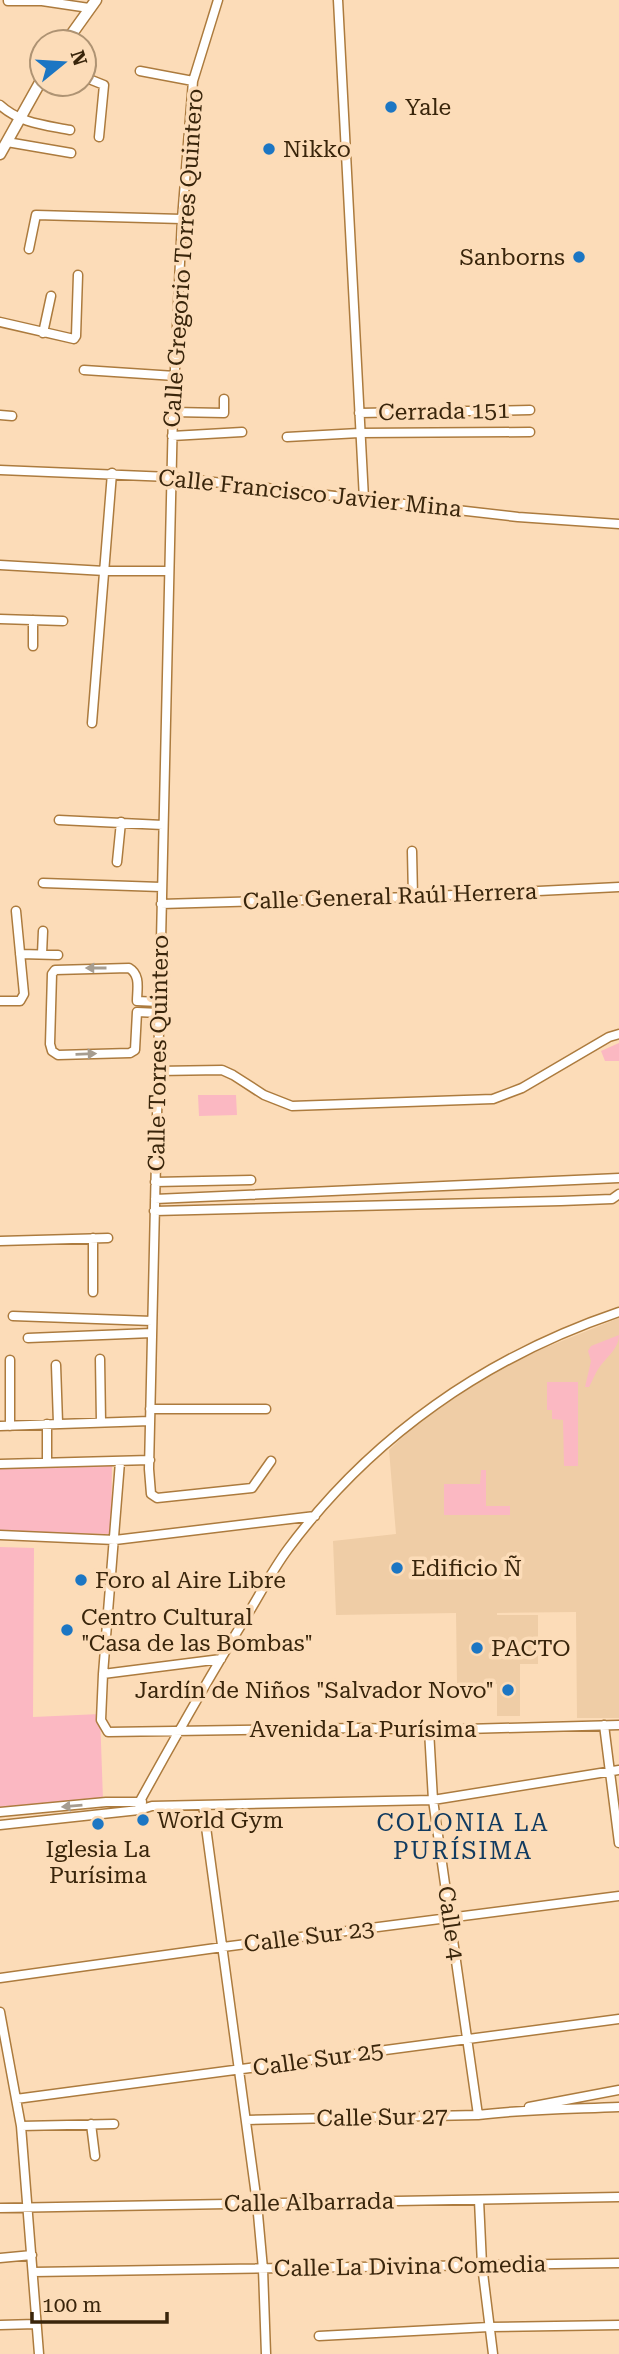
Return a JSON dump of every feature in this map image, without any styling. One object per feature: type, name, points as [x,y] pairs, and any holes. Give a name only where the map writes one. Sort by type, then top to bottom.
[{"type":"street","name":"Calle Gregorio Torres Quintero","points":[[170,477],[182,219],[193,81],[218,0]]},
{"type":"street","points":[[338,0],[363,499]]},
{"type":"street","points":[[8,1],[92,4]]},
{"type":"street","points":[[76,28],[92,4]]},
{"type":"street","points":[[140,71],[193,81]]},
{"type":"street","points":[[98,83],[104,85],[99,137]]},
{"type":"street","points":[[0,154],[31,98]]},
{"type":"street","points":[[0,106],[19,119],[70,130]]},
{"type":"street","points":[[7,142],[71,153]]},
{"type":"street","points":[[29,249],[36,215],[182,219]]},
{"type":"street","points":[[0,322],[70,340],[76,336],[78,275]]},
{"type":"street","points":[[43,333],[51,296]]},
{"type":"street","points":[[84,370],[175,376]]},
{"type":"street","points":[[173,412],[224,413],[223,399]]},
{"type":"street","name":"Cerrada 151","points":[[359,413],[530,410]]},
{"type":"street","points":[[0,415],[12,416]]},
{"type":"street","points":[[172,436],[242,432]]},
{"type":"street","points":[[288,437],[359,433],[530,432]]},
{"type":"street","name":"Calle Francisco Javier Mina","points":[[0,470],[170,477],[518,517],[619,524]]},
{"type":"street","points":[[92,723],[112,473]]},
{"type":"street","name":"Calle Torres Quintero","points":[[170,477],[149,1488],[151,1494],[156,1497],[252,1488],[271,1461]]},
{"type":"street","points":[[0,565],[105,571],[169,571]]},
{"type":"street","points":[[0,619],[63,621]]},
{"type":"street","points":[[33,620],[33,646]]},
{"type":"street","points":[[59,820],[163,825]]},
{"type":"street","points":[[117,862],[121,822]]},
{"type":"street","points":[[412,851],[413,897]]},
{"type":"street","points":[[43,883],[162,887]]},
{"type":"street","name":"Calle General Raúl Herrera","points":[[161,904],[413,897],[619,887]]},
{"type":"street","points":[[0,1001],[17,1001],[23,998],[16,911]]},
{"type":"street","points":[[42,954],[43,931]]},
{"type":"street","points":[[20,954],[58,955]]},
{"type":"street","points":[[159,1002],[137,1001],[137,978],[129,968],[55,970],[52,974],[52,1051],[58,1055],[130,1053],[135,1050],[136,1044],[136,1012],[159,1013]]},
{"type":"street","points":[[158,1071],[222,1070],[233,1074],[271,1099],[292,1106],[494,1099],[522,1088],[609,1037],[619,1034]]},
{"type":"street","points":[[155,1199],[619,1178]]},
{"type":"street","points":[[155,1182],[251,1180]]},
{"type":"street","points":[[154,1211],[561,1201],[612,1199],[619,1194]]},
{"type":"street","points":[[93,1238],[93,1292]]},
{"type":"street","points":[[0,1241],[108,1238]]},
{"type":"street","points":[[139,1805],[178,1731],[287,1550],[333,1495],[409,1422],[458,1388],[530,1347],[619,1311]]},
{"type":"street","points":[[13,1316],[152,1321]]},
{"type":"street","points":[[28,1338],[152,1333]]},
{"type":"street","points":[[100,1359],[101,1422]]},
{"type":"street","points":[[10,1360],[10,1426]]},
{"type":"street","points":[[56,1365],[58,1423]]},
{"type":"street","points":[[150,1409],[266,1409]]},
{"type":"street","points":[[0,1426],[150,1421]]},
{"type":"street","points":[[47,1424],[47,1462]]},
{"type":"street","points":[[0,1464],[150,1460]]},
{"type":"street","points":[[120,1462],[103,1674],[220,1659]]},
{"type":"street","points":[[0,1535],[115,1540],[315,1516]]},
{"type":"street","name":"Avenida La Purísima","points":[[103,1674],[101,1720],[108,1732],[359,1728],[429,1730],[619,1725]]},
{"type":"street","points":[[604,1725],[614,1771],[619,1843]]},
{"type":"street","name":"Calle 4","points":[[429,1730],[433,1800],[478,2115]]},
{"type":"street","points":[[0,1812],[139,1805],[433,1800],[614,1771]]},
{"type":"street","points":[[0,1825],[139,1805]]},
{"type":"street","points":[[204,1805],[257,2203],[266,2354]]},
{"type":"street","name":"Calle Sur 23","points":[[0,1978],[619,1896]]},
{"type":"street","points":[[0,2012],[1,2031],[21,2126],[39,2354]]},
{"type":"street","name":"Calle Sur 25","points":[[16,2099],[619,2019]]},
{"type":"street","name":"Calle Sur 27","points":[[247,2120],[478,2115],[619,2090]]},
{"type":"street","name":"Calle Sur 27","points":[[516,2110],[552,2111],[619,2106]]},
{"type":"street","points":[[91,2124],[94,2157]]},
{"type":"street","points":[[21,2126],[114,2124]]},
{"type":"street","name":"Calle Albarrada","points":[[0,2208],[619,2197]]},
{"type":"street","points":[[479,2200],[482,2265],[493,2354]]},
{"type":"street","points":[[0,2258],[32,2255]]},
{"type":"street","name":"Calle La Divina Comedia","points":[[33,2273],[619,2263]]},
{"type":"street","points":[[0,2325],[36,2324]]},
{"type":"street","points":[[319,2336],[489,2327],[619,2325]]},
{"type":"shaded area","points":[[619,1043],[619,1061],[605,1061],[601,1051]]},
{"type":"shaded area","points":[[198,1095],[236,1095],[237,1115],[199,1116]]},
{"type":"shaded area","points":[[619,1318],[619,1718],[577,1718],[576,1612],[497,1613],[538,1615],[538,1664],[520,1664],[520,1716],[497,1716],[497,1684],[457,1684],[456,1613],[336,1615],[333,1541],[396,1534],[389,1450],[414,1426],[490,1374],[537,1351]]},
{"type":"shaded area","points":[[619,1335],[615,1348],[599,1367],[589,1387],[585,1387],[591,1361],[588,1351],[591,1346]]},
{"type":"shaded area","points":[[547,1382],[578,1382],[578,1466],[564,1466],[563,1420],[552,1419],[552,1410],[547,1410]]},
{"type":"shaded area","points":[[0,1464],[112,1466],[111,1534],[0,1532]]},
{"type":"shaded area","points":[[481,1470],[486,1470],[486,1506],[510,1506],[510,1515],[444,1515],[444,1484],[480,1484]]},
{"type":"shaded area","points":[[0,1547],[34,1548],[33,1717],[100,1714],[103,1800],[0,1807]]},
{"type":"place","name":"Yale","points":[[391,107]]},
{"type":"place","name":"Nikko","points":[[269,149]]},
{"type":"place","name":"Sanborns","points":[[579,257]]},
{"type":"place","name":"Edificio Ñ","points":[[397,1568]]},
{"type":"place","name":"Foro al Aire Libre","points":[[81,1580]]},
{"type":"place","name":"Centro Cultural \"Casa de las Bombas\"","points":[[67,1630]]},
{"type":"place","name":"PACTO","points":[[477,1648]]},
{"type":"place","name":"Jardín de Niños \"Salvador Novo\"","points":[[508,1690]]},
{"type":"place","name":"World Gym","points":[[143,1820]]},
{"type":"place","name":"Iglesia La Purísima","points":[[98,1824]]},
{"type":"district","name":"COLONIA LA PURÍSIMA","points":[[463,1837]]}]
